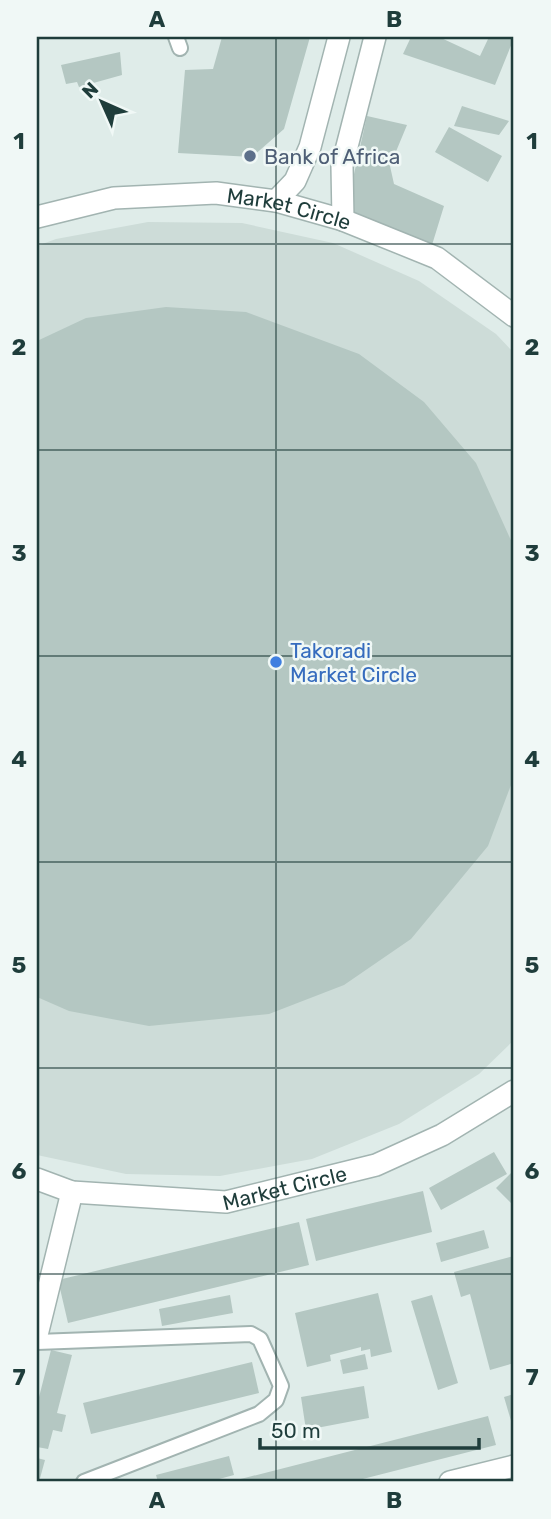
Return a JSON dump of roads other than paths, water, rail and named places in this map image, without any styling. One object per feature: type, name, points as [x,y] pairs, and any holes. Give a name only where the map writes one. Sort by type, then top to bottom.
[{"type":"street","points":[[276,201],[295,181],[303,166],[339,37]]},
{"type":"street","points":[[343,220],[342,166],[374,37]]},
{"type":"street","name":"Market Circle","points":[[37,217],[114,198],[216,193],[276,201],[343,220],[437,258],[514,316]]},
{"type":"street","name":"Market Circle","points":[[37,1179],[72,1192],[226,1202],[376,1166],[442,1136],[514,1093]]},
{"type":"street","points":[[37,1335],[72,1192]]},
{"type":"street","points":[[450,1482],[514,1466]]},
{"type":"lane","points":[[37,1342],[251,1334],[260,1339],[281,1386],[276,1400],[260,1414],[84,1482]]},
{"type":"place","name":"Bank of Africa","points":[[250,156]]},
{"type":"place","name":"Takoradi Market Circle","points":[[276,662]]}]
